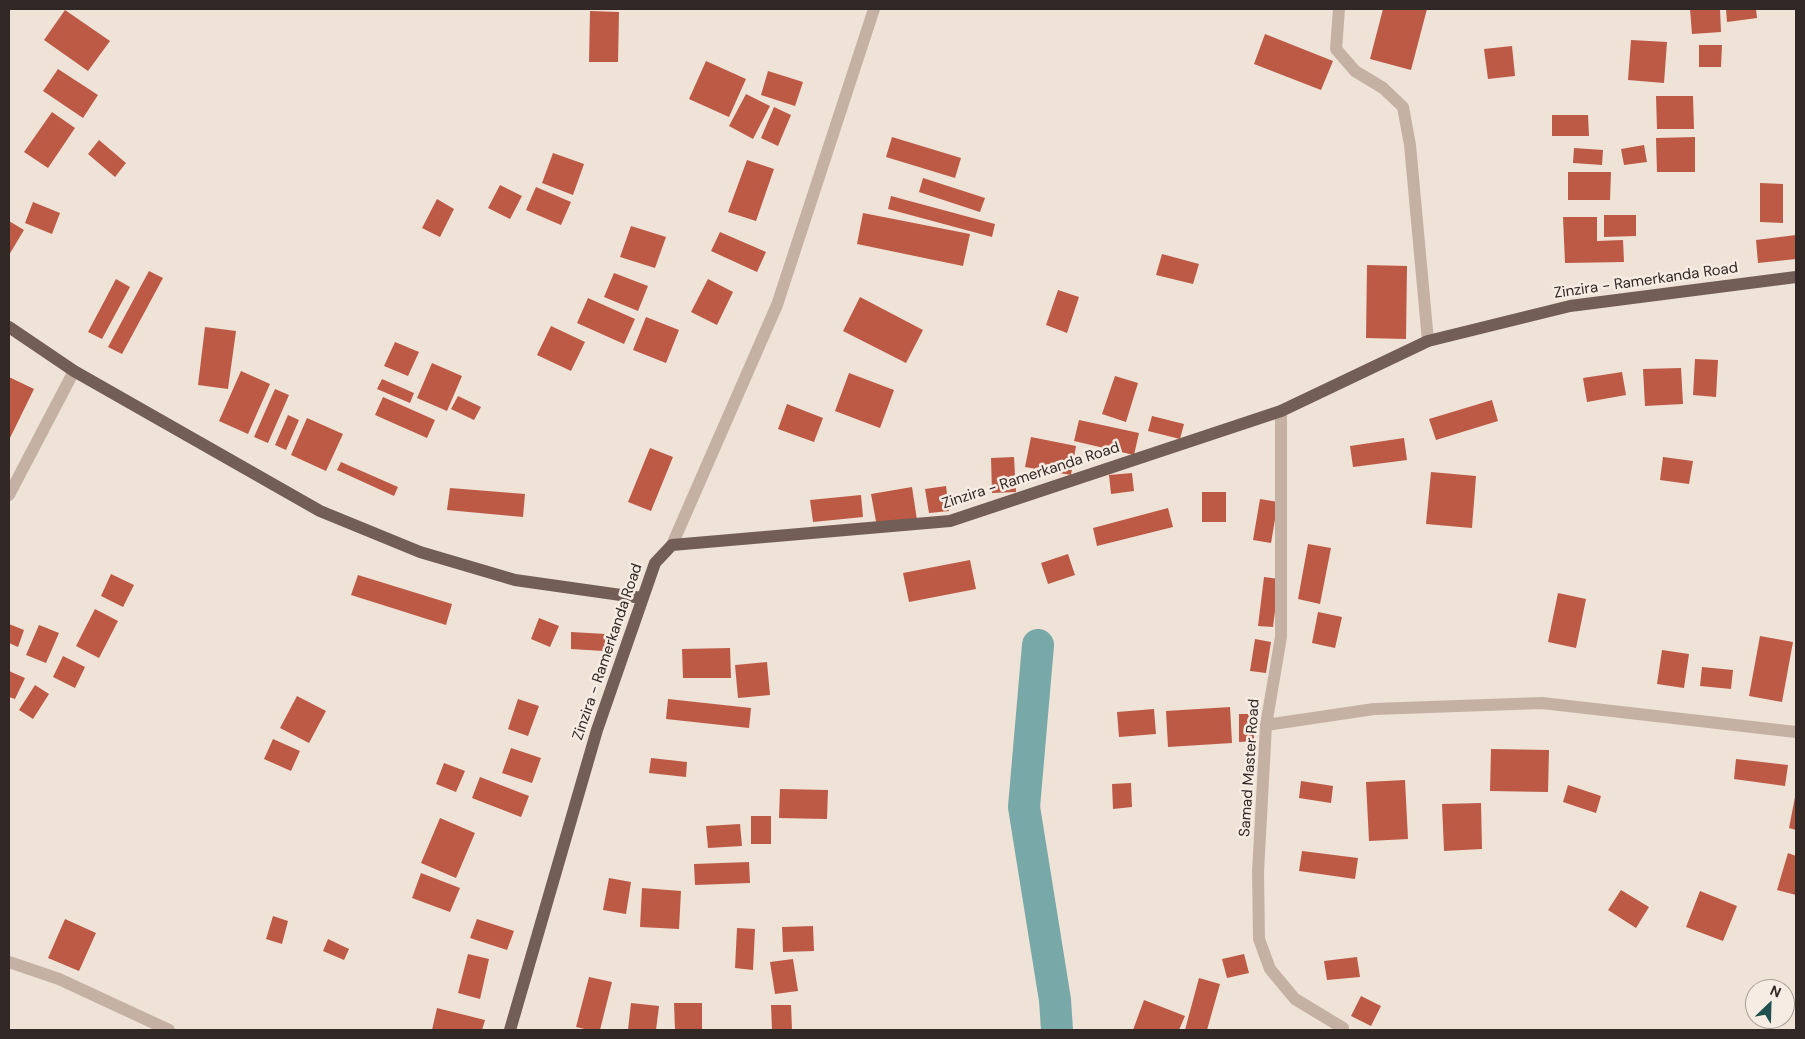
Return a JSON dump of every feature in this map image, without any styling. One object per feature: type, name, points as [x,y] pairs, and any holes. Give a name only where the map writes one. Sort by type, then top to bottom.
[{"type":"main road","name":"Zinzira - Ramerkanda Road","points":[[510,1030],[598,730],[642,598],[655,563],[672,545],[950,522],[1280,411],[1428,341],[1570,306],[1796,277]]},
{"type":"main road","points":[[9,327],[74,372],[320,511],[410,548],[515,580],[642,598]]},
{"type":"street","points":[[672,545],[777,305],[874,9]]},
{"type":"street","points":[[1339,9],[1336,49],[1355,71],[1383,88],[1403,107],[1410,145],[1428,341]]},
{"type":"street","points":[[9,494],[74,372]]},
{"type":"street","name":"Samad Master Road","points":[[1280,411],[1281,637],[1266,725],[1258,872],[1259,939],[1270,969],[1295,999],[1343,1028],[1343,1030]]},
{"type":"street","points":[[1266,725],[1374,709],[1542,703],[1796,732]]},
{"type":"street","points":[[9,962],[59,979],[169,1030]]},
{"type":"building","points":[[1383,9],[1427,9],[1411,70],[1370,59]]},
{"type":"building","points":[[1690,9],[1720,9],[1721,32],[1692,34]]},
{"type":"building","points":[[1726,9],[1756,9],[1757,18],[1727,22]]},
{"type":"building","points":[[65,10],[110,41],[88,71],[44,40]]},
{"type":"building","points":[[590,11],[619,12],[618,62],[589,62]]},
{"type":"building","points":[[1265,34],[1333,61],[1321,90],[1254,64]]},
{"type":"building","points":[[1631,40],[1667,42],[1664,83],[1628,80]]},
{"type":"building","points":[[1699,45],[1722,45],[1721,67],[1699,67]]},
{"type":"building","points":[[1512,46],[1515,76],[1488,79],[1484,49]]},
{"type":"building","points":[[706,61],[746,79],[729,117],[689,99]]},
{"type":"building","points":[[58,69],[98,95],[83,118],[43,91]]},
{"type":"building","points":[[768,71],[803,82],[795,106],[761,95]]},
{"type":"building","points":[[746,94],[770,106],[753,139],[729,126]]},
{"type":"building","points":[[1656,96],[1693,96],[1694,129],[1657,129]]},
{"type":"building","points":[[774,107],[791,115],[778,146],[761,138]]},
{"type":"building","points":[[52,112],[75,128],[48,168],[24,152]]},
{"type":"building","points":[[1552,115],[1588,115],[1589,136],[1552,136]]},
{"type":"building","points":[[892,137],[961,158],[955,178],[886,157]]},
{"type":"building","points":[[1695,137],[1695,172],[1657,172],[1656,138]]},
{"type":"building","points":[[99,140],[126,163],[115,177],[88,154]]},
{"type":"building","points":[[1644,145],[1647,162],[1624,165],[1621,149]]},
{"type":"building","points":[[1574,148],[1603,150],[1602,165],[1573,163]]},
{"type":"building","points":[[553,153],[584,164],[573,195],[542,183]]},
{"type":"building","points":[[747,160],[774,169],[756,221],[728,212]]},
{"type":"building","points":[[1568,172],[1611,172],[1610,200],[1568,200]]},
{"type":"building","points":[[923,178],[985,198],[980,212],[919,192]]},
{"type":"building","points":[[1760,183],[1783,184],[1783,223],[1760,222]]},
{"type":"building","points":[[500,185],[522,196],[510,219],[488,208]]},
{"type":"building","points":[[536,187],[571,202],[561,225],[526,210]]},
{"type":"building","points":[[891,196],[995,224],[992,237],[888,209]]},
{"type":"building","points":[[437,199],[454,209],[440,237],[422,228]]},
{"type":"building","points":[[33,202],[60,213],[52,234],[25,223]]},
{"type":"building","points":[[863,213],[970,234],[963,266],[857,244]]},
{"type":"building","points":[[1604,215],[1636,215],[1636,236],[1604,237]]},
{"type":"building","points":[[1563,217],[1597,217],[1597,241],[1623,240],[1624,262],[1565,263]]},
{"type":"building","points":[[9,221],[24,230],[9,255]]},
{"type":"building","points":[[631,226],[666,237],[655,268],[620,257]]},
{"type":"building","points":[[720,232],[766,252],[757,272],[711,251]]},
{"type":"building","points":[[1796,235],[1796,259],[1758,263],[1756,240]]},
{"type":"building","points":[[1162,254],[1199,264],[1193,284],[1156,275]]},
{"type":"building","points":[[1367,265],[1407,266],[1406,339],[1366,338]]},
{"type":"building","points":[[149,271],[163,278],[122,354],[108,347]]},
{"type":"building","points":[[614,273],[648,286],[638,311],[604,297]]},
{"type":"building","points":[[116,279],[130,287],[102,339],[88,332]]},
{"type":"building","points":[[708,279],[733,292],[717,325],[691,312]]},
{"type":"building","points":[[1058,290],[1079,297],[1067,333],[1046,325]]},
{"type":"building","points":[[860,297],[923,330],[906,363],[843,331]]},
{"type":"building","points":[[588,298],[635,319],[624,344],[577,323]]},
{"type":"building","points":[[646,317],[679,330],[666,363],[633,350]]},
{"type":"building","points":[[551,326],[585,342],[571,371],[537,355]]},
{"type":"building","points":[[205,327],[236,331],[228,389],[198,385]]},
{"type":"building","points":[[395,342],[419,352],[408,376],[384,366]]},
{"type":"building","points":[[1695,359],[1718,360],[1716,397],[1693,395]]},
{"type":"building","points":[[432,363],[462,376],[447,411],[417,398]]},
{"type":"building","points":[[1681,368],[1683,404],[1645,406],[1643,369]]},
{"type":"building","points":[[241,371],[270,384],[248,434],[219,421]]},
{"type":"building","points":[[1622,372],[1626,395],[1587,402],[1583,378]]},
{"type":"building","points":[[849,373],[894,390],[880,428],[835,411]]},
{"type":"building","points":[[1115,376],[1138,383],[1126,422],[1102,414]]},
{"type":"building","points":[[9,377],[34,389],[9,440]]},
{"type":"building","points":[[382,379],[414,393],[410,403],[377,389]]},
{"type":"building","points":[[275,389],[289,395],[268,443],[254,437]]},
{"type":"building","points":[[458,396],[481,407],[474,420],[451,409]]},
{"type":"building","points":[[383,397],[435,420],[427,438],[375,415]]},
{"type":"building","points":[[1492,400],[1498,421],[1436,440],[1429,419]]},
{"type":"building","points":[[787,404],[823,418],[814,442],[778,429]]},
{"type":"building","points":[[288,415],[299,420],[286,450],[275,445]]},
{"type":"building","points":[[1152,416],[1184,424],[1180,439],[1148,431]]},
{"type":"building","points":[[307,418],[343,434],[326,471],[291,455]]},
{"type":"building","points":[[1079,420],[1139,433],[1134,455],[1074,441]]},
{"type":"building","points":[[1031,437],[1076,446],[1071,475],[1025,467]]},
{"type":"building","points":[[1404,438],[1407,460],[1353,467],[1350,446]]},
{"type":"building","points":[[650,448],[673,457],[651,511],[628,502]]},
{"type":"building","points":[[1014,457],[1016,492],[992,493],[991,458]]},
{"type":"building","points":[[1663,457],[1693,461],[1689,484],[1660,480]]},
{"type":"building","points":[[341,462],[398,487],[394,496],[337,470]]},
{"type":"building","points":[[1431,472],[1476,476],[1472,528],[1426,524]]},
{"type":"building","points":[[1132,473],[1134,491],[1111,494],[1109,475]]},
{"type":"building","points":[[946,486],[949,511],[929,513],[925,489]]},
{"type":"building","points":[[912,487],[917,520],[877,527],[871,494]]},
{"type":"building","points":[[450,488],[525,494],[523,517],[447,510]]},
{"type":"building","points":[[1202,492],[1226,492],[1226,522],[1202,522]]},
{"type":"building","points":[[861,495],[863,517],[813,522],[810,500]]},
{"type":"building","points":[[1260,499],[1278,502],[1271,543],[1253,540]]},
{"type":"building","points":[[1168,508],[1173,527],[1097,546],[1093,528]]},
{"type":"building","points":[[1308,544],[1331,548],[1320,604],[1298,599]]},
{"type":"building","points":[[1068,554],[1075,575],[1048,584],[1041,563]]},
{"type":"building","points":[[970,560],[976,589],[909,602],[903,573]]},
{"type":"building","points":[[111,574],[134,585],[123,607],[101,596]]},
{"type":"building","points":[[358,575],[452,604],[446,625],[351,595]]},
{"type":"building","points":[[1264,577],[1279,579],[1273,627],[1258,626]]},
{"type":"building","points":[[1558,593],[1586,599],[1576,648],[1548,642]]},
{"type":"building","points":[[95,609],[118,621],[99,658],[76,646]]},
{"type":"building","points":[[1318,612],[1342,617],[1335,648],[1312,643]]},
{"type":"building","points":[[539,618],[559,626],[550,647],[531,639]]},
{"type":"building","points":[[9,624],[24,630],[18,647],[9,643]]},
{"type":"building","points":[[39,625],[59,633],[46,663],[26,655]]},
{"type":"building","points":[[571,632],[606,634],[604,651],[571,649]]},
{"type":"building","points":[[1760,636],[1793,642],[1782,702],[1749,696]]},
{"type":"building","points":[[1255,639],[1271,642],[1266,673],[1250,671]]},
{"type":"building","points":[[730,648],[731,678],[683,678],[682,649]]},
{"type":"building","points":[[1662,650],[1689,654],[1684,688],[1657,684]]},
{"type":"building","points":[[63,656],[85,667],[75,688],[53,677]]},
{"type":"building","points":[[767,662],[770,695],[738,698],[735,665]]},
{"type":"building","points":[[1702,667],[1733,670],[1731,689],[1700,686]]},
{"type":"building","points":[[9,671],[25,678],[15,699],[9,697]]},
{"type":"building","points":[[35,685],[49,694],[33,719],[19,710]]},
{"type":"building","points":[[297,696],[326,711],[309,743],[280,728]]},
{"type":"building","points":[[518,699],[539,706],[528,736],[508,729]]},
{"type":"building","points":[[668,699],[751,708],[749,728],[666,719]]},
{"type":"building","points":[[1230,707],[1232,743],[1168,747],[1166,711]]},
{"type":"building","points":[[1154,709],[1156,734],[1119,737],[1117,712]]},
{"type":"building","points":[[1239,714],[1254,714],[1254,741],[1239,742]]},
{"type":"building","points":[[273,739],[300,751],[291,771],[264,759]]},
{"type":"building","points":[[511,748],[541,758],[532,783],[502,773]]},
{"type":"building","points":[[1491,749],[1549,750],[1548,792],[1490,791]]},
{"type":"building","points":[[651,758],[687,762],[686,777],[649,773]]},
{"type":"building","points":[[1736,759],[1788,765],[1785,786],[1734,779]]},
{"type":"building","points":[[444,763],[465,771],[456,792],[436,784]]},
{"type":"building","points":[[480,777],[529,796],[521,817],[472,798]]},
{"type":"building","points":[[1405,780],[1408,839],[1369,841],[1366,782]]},
{"type":"building","points":[[1301,781],[1333,786],[1331,803],[1299,798]]},
{"type":"building","points":[[1131,783],[1132,807],[1113,809],[1112,784]]},
{"type":"building","points":[[1568,785],[1601,796],[1596,813],[1563,802]]},
{"type":"building","points":[[780,789],[828,790],[827,819],[779,818]]},
{"type":"building","points":[[1796,797],[1796,830],[1789,828]]},
{"type":"building","points":[[1481,803],[1482,849],[1444,851],[1442,804]]},
{"type":"building","points":[[751,816],[771,816],[771,844],[751,844]]},
{"type":"building","points":[[440,818],[475,833],[456,878],[421,863]]},
{"type":"building","points":[[740,824],[742,846],[708,848],[706,826]]},
{"type":"building","points":[[1302,851],[1358,858],[1355,879],[1299,871]]},
{"type":"building","points":[[1788,853],[1796,856],[1796,895],[1777,890]]},
{"type":"building","points":[[749,862],[750,883],[695,885],[694,864]]},
{"type":"building","points":[[421,873],[460,888],[450,912],[412,898]]},
{"type":"building","points":[[609,878],[631,882],[626,914],[603,910]]},
{"type":"building","points":[[642,888],[681,891],[679,929],[640,927]]},
{"type":"building","points":[[1621,890],[1649,907],[1636,928],[1608,910]]},
{"type":"building","points":[[1700,891],[1737,906],[1723,941],[1686,927]]},
{"type":"building","points":[[273,916],[288,921],[282,944],[266,939]]},
{"type":"building","points":[[65,919],[96,933],[79,971],[48,958]]},
{"type":"building","points":[[477,919],[514,931],[507,950],[470,938]]},
{"type":"building","points":[[813,926],[814,951],[783,952],[782,927]]},
{"type":"building","points":[[737,928],[755,929],[753,970],[735,968]]},
{"type":"building","points":[[328,939],[349,949],[344,960],[323,951]]},
{"type":"building","points":[[468,954],[489,959],[480,999],[458,993]]},
{"type":"building","points":[[1244,954],[1249,973],[1227,978],[1222,959]]},
{"type":"building","points":[[1357,957],[1360,977],[1327,980],[1324,961]]},
{"type":"building","points":[[793,959],[798,991],[775,994],[770,962]]},
{"type":"building","points":[[589,977],[612,982],[600,1030],[576,1027]]},
{"type":"building","points":[[1199,978],[1220,984],[1207,1030],[1185,1030]]},
{"type":"building","points":[[1361,996],[1381,1006],[1371,1026],[1351,1016]]},
{"type":"building","points":[[1144,1000],[1185,1016],[1179,1030],[1133,1030]]},
{"type":"building","points":[[631,1003],[659,1006],[656,1030],[628,1030]]},
{"type":"building","points":[[674,1003],[702,1003],[702,1030],[675,1030]]},
{"type":"building","points":[[771,1005],[791,1005],[792,1030],[772,1030]]},
{"type":"building","points":[[437,1008],[485,1020],[482,1030],[432,1030]]},
{"type":"waterway","points":[[1038,645],[1024,807],[1055,1000],[1057,1030]]}]
